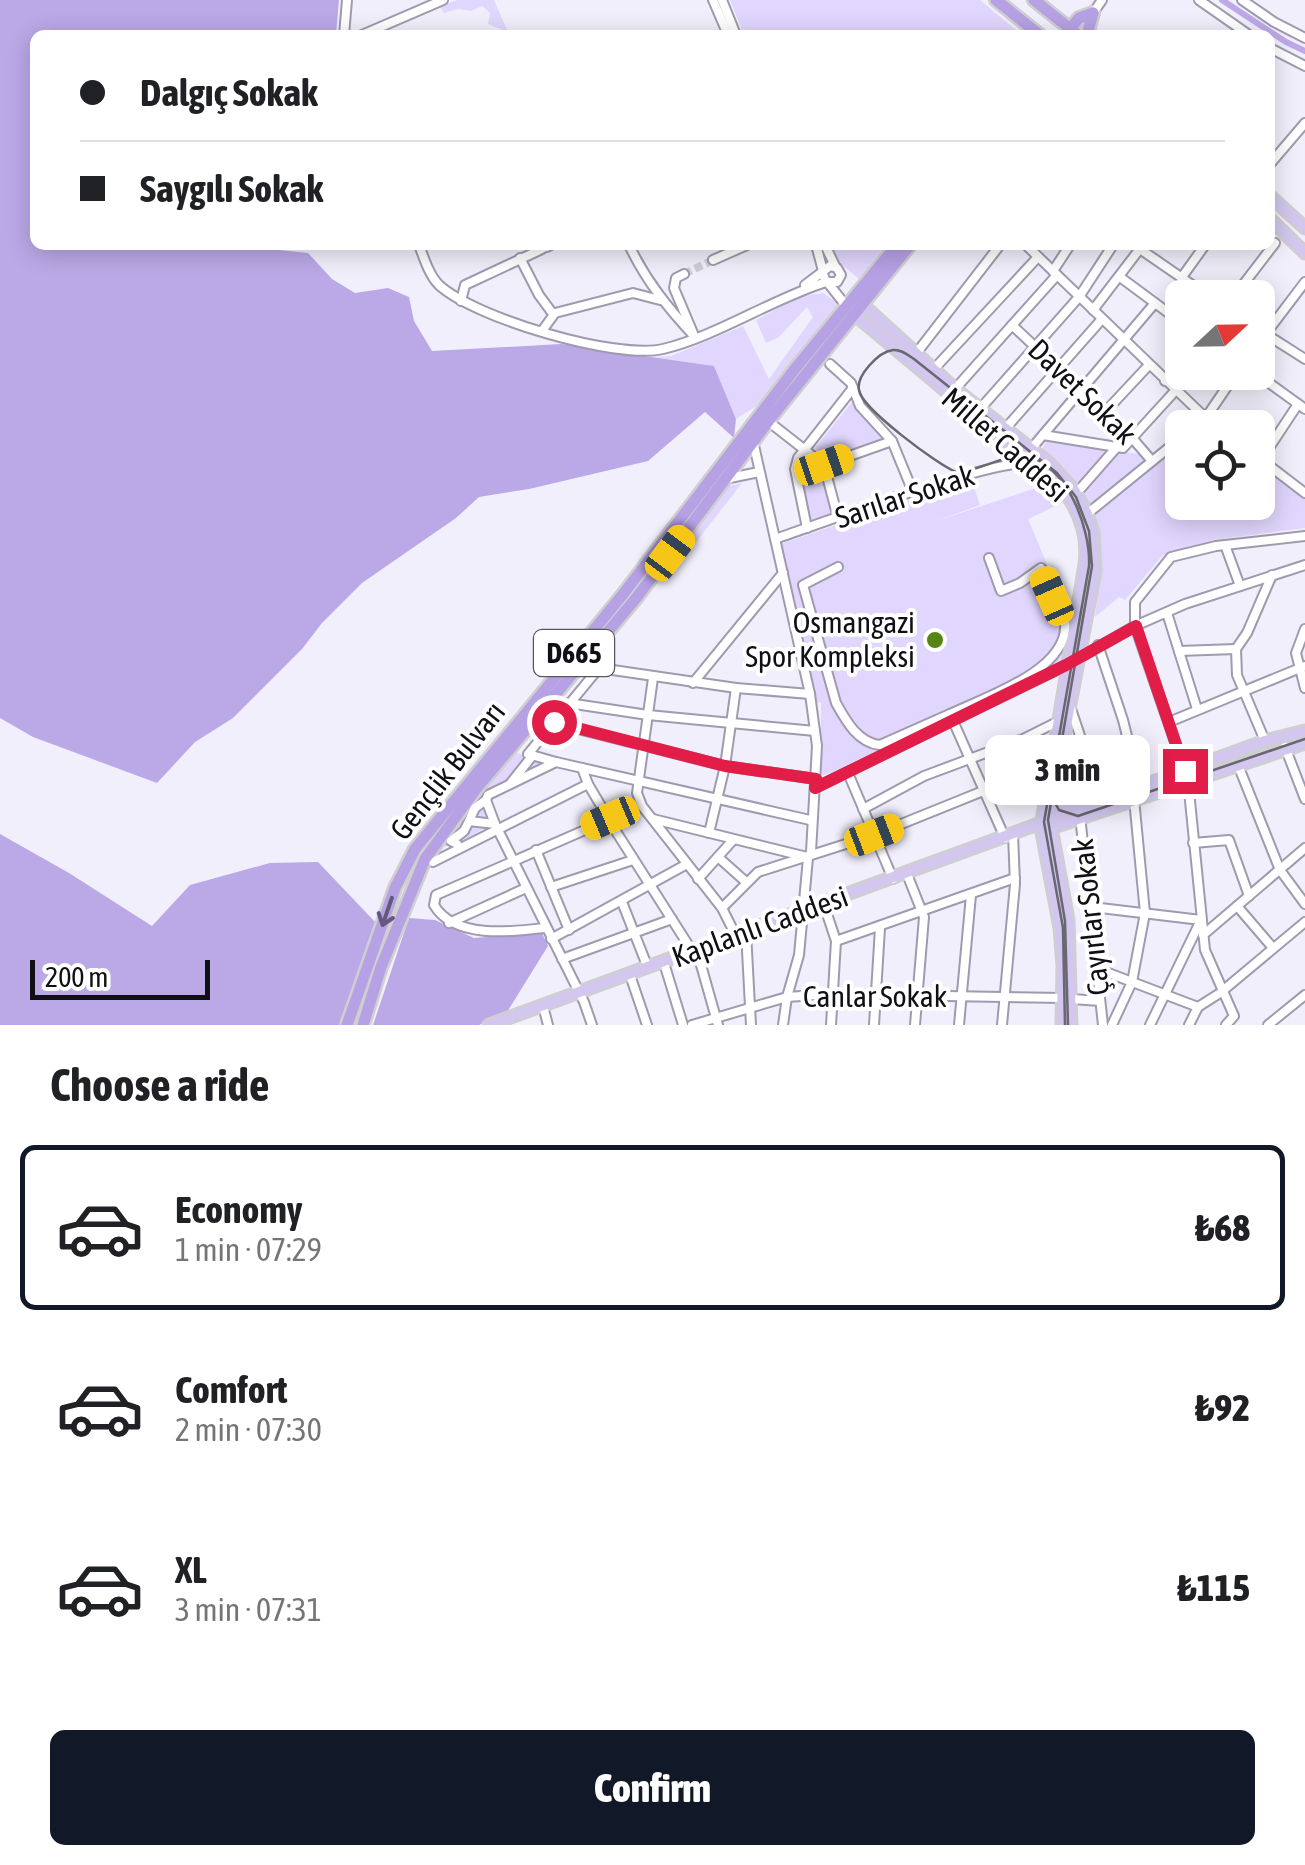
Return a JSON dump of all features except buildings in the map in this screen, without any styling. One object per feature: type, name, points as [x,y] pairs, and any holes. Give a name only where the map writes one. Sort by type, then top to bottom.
[{"type":"highway","points":[[996,0],[1032,30]]},
{"type":"highway","points":[[1034,0],[1068,30]]},
{"type":"highway","points":[[1073,30],[1079,18],[1093,13]]},
{"type":"highway","points":[[1089,30],[1093,13]]},
{"type":"highway","name":"Gençlik Bulvarı","points":[[363,1025],[418,870],[476,789],[637,597],[894,250]]},
{"type":"highway","name":"Gençlik Bulvarı","points":[[347,1025],[395,888],[415,849],[624,593],[794,370],[905,250]]},
{"type":"main road","points":[[1275,201],[1305,228]]},
{"type":"main road","points":[[1275,224],[1305,252]]},
{"type":"main road","name":"Millet Caddesi","points":[[855,305],[1064,478],[1087,514],[1095,571],[1055,784],[1043,825]]},
{"type":"main road","name":"Millet Caddesi","points":[[855,305],[1071,499],[1086,541],[1043,825],[1068,920],[1067,999],[1071,1025]]},
{"type":"main road","name":"Kaplanlı Caddesi","points":[[488,1025],[1009,836],[1134,799],[1266,742],[1305,731]]},
{"type":"main road","name":"Kaplanlı Caddesi","points":[[1078,813],[1140,788],[1305,743]]},
{"type":"main road","points":[[1055,784],[1062,804],[1078,813]]},
{"type":"main road","name":"Millet Caddesi","points":[[1062,1025],[1067,999]]},
{"type":"street","points":[[345,30],[348,0]]},
{"type":"street","points":[[374,30],[444,0]]},
{"type":"street","points":[[713,0],[726,30]]},
{"type":"street","points":[[722,0],[734,30]]},
{"type":"street","points":[[1093,13],[1102,0]]},
{"type":"street","points":[[1199,0],[1242,30]]},
{"type":"street","points":[[1242,0],[1305,38]]},
{"type":"street","points":[[1275,51],[1305,66]]},
{"type":"street","points":[[1275,158],[1305,124]]},
{"type":"street","points":[[421,250],[439,284],[461,301],[542,331],[635,351],[666,349],[825,277]]},
{"type":"street","points":[[439,284],[465,285],[540,250]]},
{"type":"street","points":[[631,250],[660,300],[695,337]]},
{"type":"street","points":[[714,260],[737,250]]},
{"type":"street","points":[[817,250],[825,277],[855,305]]},
{"type":"street","points":[[827,250],[855,305]]},
{"type":"street","points":[[915,355],[996,250]]},
{"type":"street","points":[[1032,250],[1165,380]]},
{"type":"street","points":[[955,390],[1055,273],[1067,250]]},
{"type":"street","points":[[980,409],[1079,296],[1111,250]]},
{"type":"street","points":[[1093,310],[1139,250]]},
{"type":"street","points":[[1145,250],[1185,280]]},
{"type":"street","points":[[1182,278],[1202,250]]},
{"type":"street","points":[[1246,280],[1269,250]]},
{"type":"street","points":[[933,370],[1038,257]]},
{"type":"street","points":[[520,258],[538,295],[553,314]]},
{"type":"street","points":[[825,277],[827,267],[835,266]]},
{"type":"street","points":[[684,274],[676,278],[674,288],[695,337]]},
{"type":"street","points":[[825,277],[834,284],[840,278]]},
{"type":"street","points":[[1120,277],[1165,311]]},
{"type":"street","points":[[1275,316],[1305,282]]},
{"type":"street","points":[[461,301],[465,285]]},
{"type":"street","points":[[542,331],[553,314],[634,293],[660,300]]},
{"type":"street","points":[[1031,449],[1156,304]]},
{"type":"street","points":[[1005,429],[1102,319]]},
{"type":"street","name":"Davet Sokak","points":[[1012,324],[1152,462]]},
{"type":"street","points":[[1275,341],[1302,357],[1305,345]]},
{"type":"street","points":[[830,364],[892,441],[913,492]]},
{"type":"street","points":[[1105,412],[1148,366]]},
{"type":"street","points":[[1275,387],[1302,406],[1275,439]]},
{"type":"street","points":[[807,528],[795,469],[802,450],[853,388]]},
{"type":"street","points":[[1043,435],[1123,448],[1175,391],[1195,410]]},
{"type":"street","points":[[774,425],[824,465],[838,518]]},
{"type":"street","points":[[754,441],[810,694],[814,731],[816,783],[810,820],[811,852],[799,955],[784,1025]]},
{"type":"street","points":[[824,465],[892,441]]},
{"type":"street","points":[[1080,488],[1116,448]]},
{"type":"street","points":[[1087,514],[1165,451]]},
{"type":"street","name":"Sarılar Sokak","points":[[775,539],[1013,463],[1037,465]]},
{"type":"street","points":[[1275,471],[1305,493]]},
{"type":"street","points":[[725,478],[759,472]]},
{"type":"street","points":[[1226,1025],[1234,1016],[1203,935],[1186,776],[1136,626],[1134,602],[1171,558],[1225,546],[1305,536]]},
{"type":"street","points":[[1225,546],[1240,586]]},
{"type":"street","points":[[539,714],[554,722],[725,766],[816,783],[848,774],[1018,682],[1052,659],[1066,632],[1040,568],[1001,591],[988,558]]},
{"type":"street","points":[[838,567],[803,585],[836,703],[845,720],[868,743],[880,745],[952,718],[1066,665],[1136,626],[1305,565]]},
{"type":"street","points":[[693,683],[782,573]]},
{"type":"street","points":[[1266,742],[1237,675],[1236,649],[1247,634],[1272,575]]},
{"type":"street","points":[[1167,613],[1196,710]]},
{"type":"street","points":[[1305,629],[1296,652],[1305,688]]},
{"type":"street","points":[[1098,645],[1140,788]]},
{"type":"street","points":[[1179,651],[1236,649]]},
{"type":"street","points":[[810,694],[693,683],[599,668],[528,754],[810,820]]},
{"type":"street","points":[[1170,722],[1302,668]]},
{"type":"street","points":[[653,678],[638,794],[741,934],[752,1025]]},
{"type":"street","points":[[709,833],[725,766],[736,688]]},
{"type":"street","points":[[568,703],[814,731]]},
{"type":"street","points":[[1070,706],[1102,801]]},
{"type":"street","points":[[952,718],[984,792],[1009,836],[1015,878],[1002,1025]]},
{"type":"street","points":[[863,808],[924,776],[1057,722]]},
{"type":"street","points":[[1285,748],[1305,799]]},
{"type":"street","points":[[510,784],[532,755]]},
{"type":"street","points":[[450,842],[464,831],[475,808],[494,791],[556,762]]},
{"type":"street","points":[[722,908],[758,872],[874,835],[1050,764]]},
{"type":"street","points":[[1238,764],[1280,870],[1305,904]]},
{"type":"street","points":[[582,768],[650,887],[701,965],[717,1021]]},
{"type":"street","points":[[848,774],[893,879]]},
{"type":"street","points":[[434,862],[496,826],[588,784]]},
{"type":"street","points":[[1112,1025],[1132,982],[1145,913],[1134,799]]},
{"type":"street","points":[[486,800],[592,1025]]},
{"type":"street","name":"Çayırlar Sokak","points":[[1078,813],[1092,908],[1102,1025]]},
{"type":"street","points":[[545,928],[472,929],[449,922],[434,905],[436,895],[610,818]]},
{"type":"street","points":[[653,819],[808,858]]},
{"type":"street","points":[[469,821],[496,826]]},
{"type":"street","points":[[698,879],[733,840]]},
{"type":"street","points":[[1194,843],[1229,840],[1248,896]]},
{"type":"street","points":[[1203,935],[1305,848]]},
{"type":"street","points":[[536,850],[569,930]]},
{"type":"street","points":[[718,857],[746,882]]},
{"type":"street","points":[[551,887],[634,860]]},
{"type":"street","points":[[551,940],[688,864]]},
{"type":"street","points":[[907,874],[922,913],[915,1025]]},
{"type":"street","points":[[836,941],[1015,878]]},
{"type":"street","points":[[449,922],[526,888]]},
{"type":"street","points":[[959,1025],[970,895]]},
{"type":"street","points":[[622,902],[648,968]]},
{"type":"street","points":[[822,902],[836,941],[830,1025]]},
{"type":"street","points":[[1237,906],[1273,948]]},
{"type":"street","points":[[1092,908],[1201,920]]},
{"type":"street","points":[[562,959],[672,919]]},
{"type":"street","points":[[1150,1025],[1201,920]]},
{"type":"street","points":[[1189,1025],[1198,1007],[1305,922]]},
{"type":"street","points":[[874,1025],[880,928]]},
{"type":"street","points":[[664,962],[683,1025]]},
{"type":"street","points":[[1098,969],[1198,1007]]},
{"type":"street","points":[[630,975],[643,1024]]},
{"type":"street","name":"Canlar Sokak","points":[[692,1025],[717,1021],[750,1006],[787,997],[833,994],[1100,1000]]},
{"type":"street","points":[[1268,1025],[1305,995]]},
{"type":"street","points":[[542,1006],[548,1025]]},
{"type":"shaded area","points":[[0,0],[339,0],[336,30],[30,30],[30,250],[308,253],[332,279],[355,293],[388,288],[409,297],[414,321],[432,351],[561,344],[714,366],[736,419],[734,438],[705,412],[648,461],[479,497],[456,518],[362,583],[233,718],[195,742],[157,783],[33,737],[0,718]]},
{"type":"shaded area","points":[[457,0],[494,0],[507,30],[488,24],[490,13],[482,6],[444,13],[440,7]]},
{"type":"shaded area","points":[[730,0],[980,0],[1016,30],[742,30]]},
{"type":"shaded area","points":[[833,250],[882,250],[859,279],[838,261]]},
{"type":"shaded area","points":[[823,293],[837,307],[758,405],[736,419],[714,366],[653,357],[671,356],[743,326],[769,379],[813,317],[807,307],[779,337],[766,343],[756,320],[802,296]]},
{"type":"shaded area","points":[[852,402],[887,439],[830,459],[815,448]]},
{"type":"shaded area","points":[[1047,440],[1138,454],[1146,462],[1089,506],[1080,488],[1042,449]]},
{"type":"shaded area","points":[[1165,456],[1165,520],[1275,520],[1275,476],[1305,498],[1305,528],[1213,540],[1163,555],[1125,600],[1119,597],[1095,617],[1101,560],[1092,514]]},
{"type":"shaded area","points":[[805,457],[824,472],[833,516],[811,522],[800,468]]},
{"type":"shaded area","name":"Osmangazi Spor Kompleksi","points":[[962,482],[965,487],[973,485],[980,505],[936,521],[1054,482],[1068,500],[1028,519],[1070,619],[1063,661],[848,767],[821,776],[821,702],[817,703],[781,544]]},
{"type":"shaded area","points":[[742,483],[686,555],[681,544],[725,487]]},
{"type":"shaded area","points":[[514,752],[545,761],[490,789],[481,798],[490,825],[457,844],[435,849]]},
{"type":"shaded area","points":[[0,834],[152,926],[190,885],[270,863],[318,862],[377,924],[342,1025],[0,1025]]},
{"type":"shaded area","points":[[409,918],[435,920],[474,938],[542,933],[548,946],[507,1012],[479,1025],[373,1025]]},
{"type":"waterway","points":[[1222,0],[1268,30]]},
{"type":"waterway","points":[[1275,35],[1305,51]]},
{"type":"tunnel","points":[[684,274],[713,260]]},
{"type":"tram line","points":[[1065,1025],[1063,928],[1044,822],[1089,566],[1086,534],[1064,484],[1040,462],[1016,457],[956,472],[918,448],[872,409],[859,390],[861,378],[875,360],[893,350],[914,359],[1057,473],[1076,497],[1089,531],[1092,566],[1048,820],[1065,921],[1068,1025]]},
{"type":"tram line","points":[[1050,794],[1059,810],[1078,816],[1305,739]]},
{"type":"place","name":"Osmangazi Spor Kompleksi","points":[[935,640]]},
{"type":"route","points":[[554,722],[725,766],[816,779],[815,788],[1066,665],[1136,626],[1185,771]]}]
